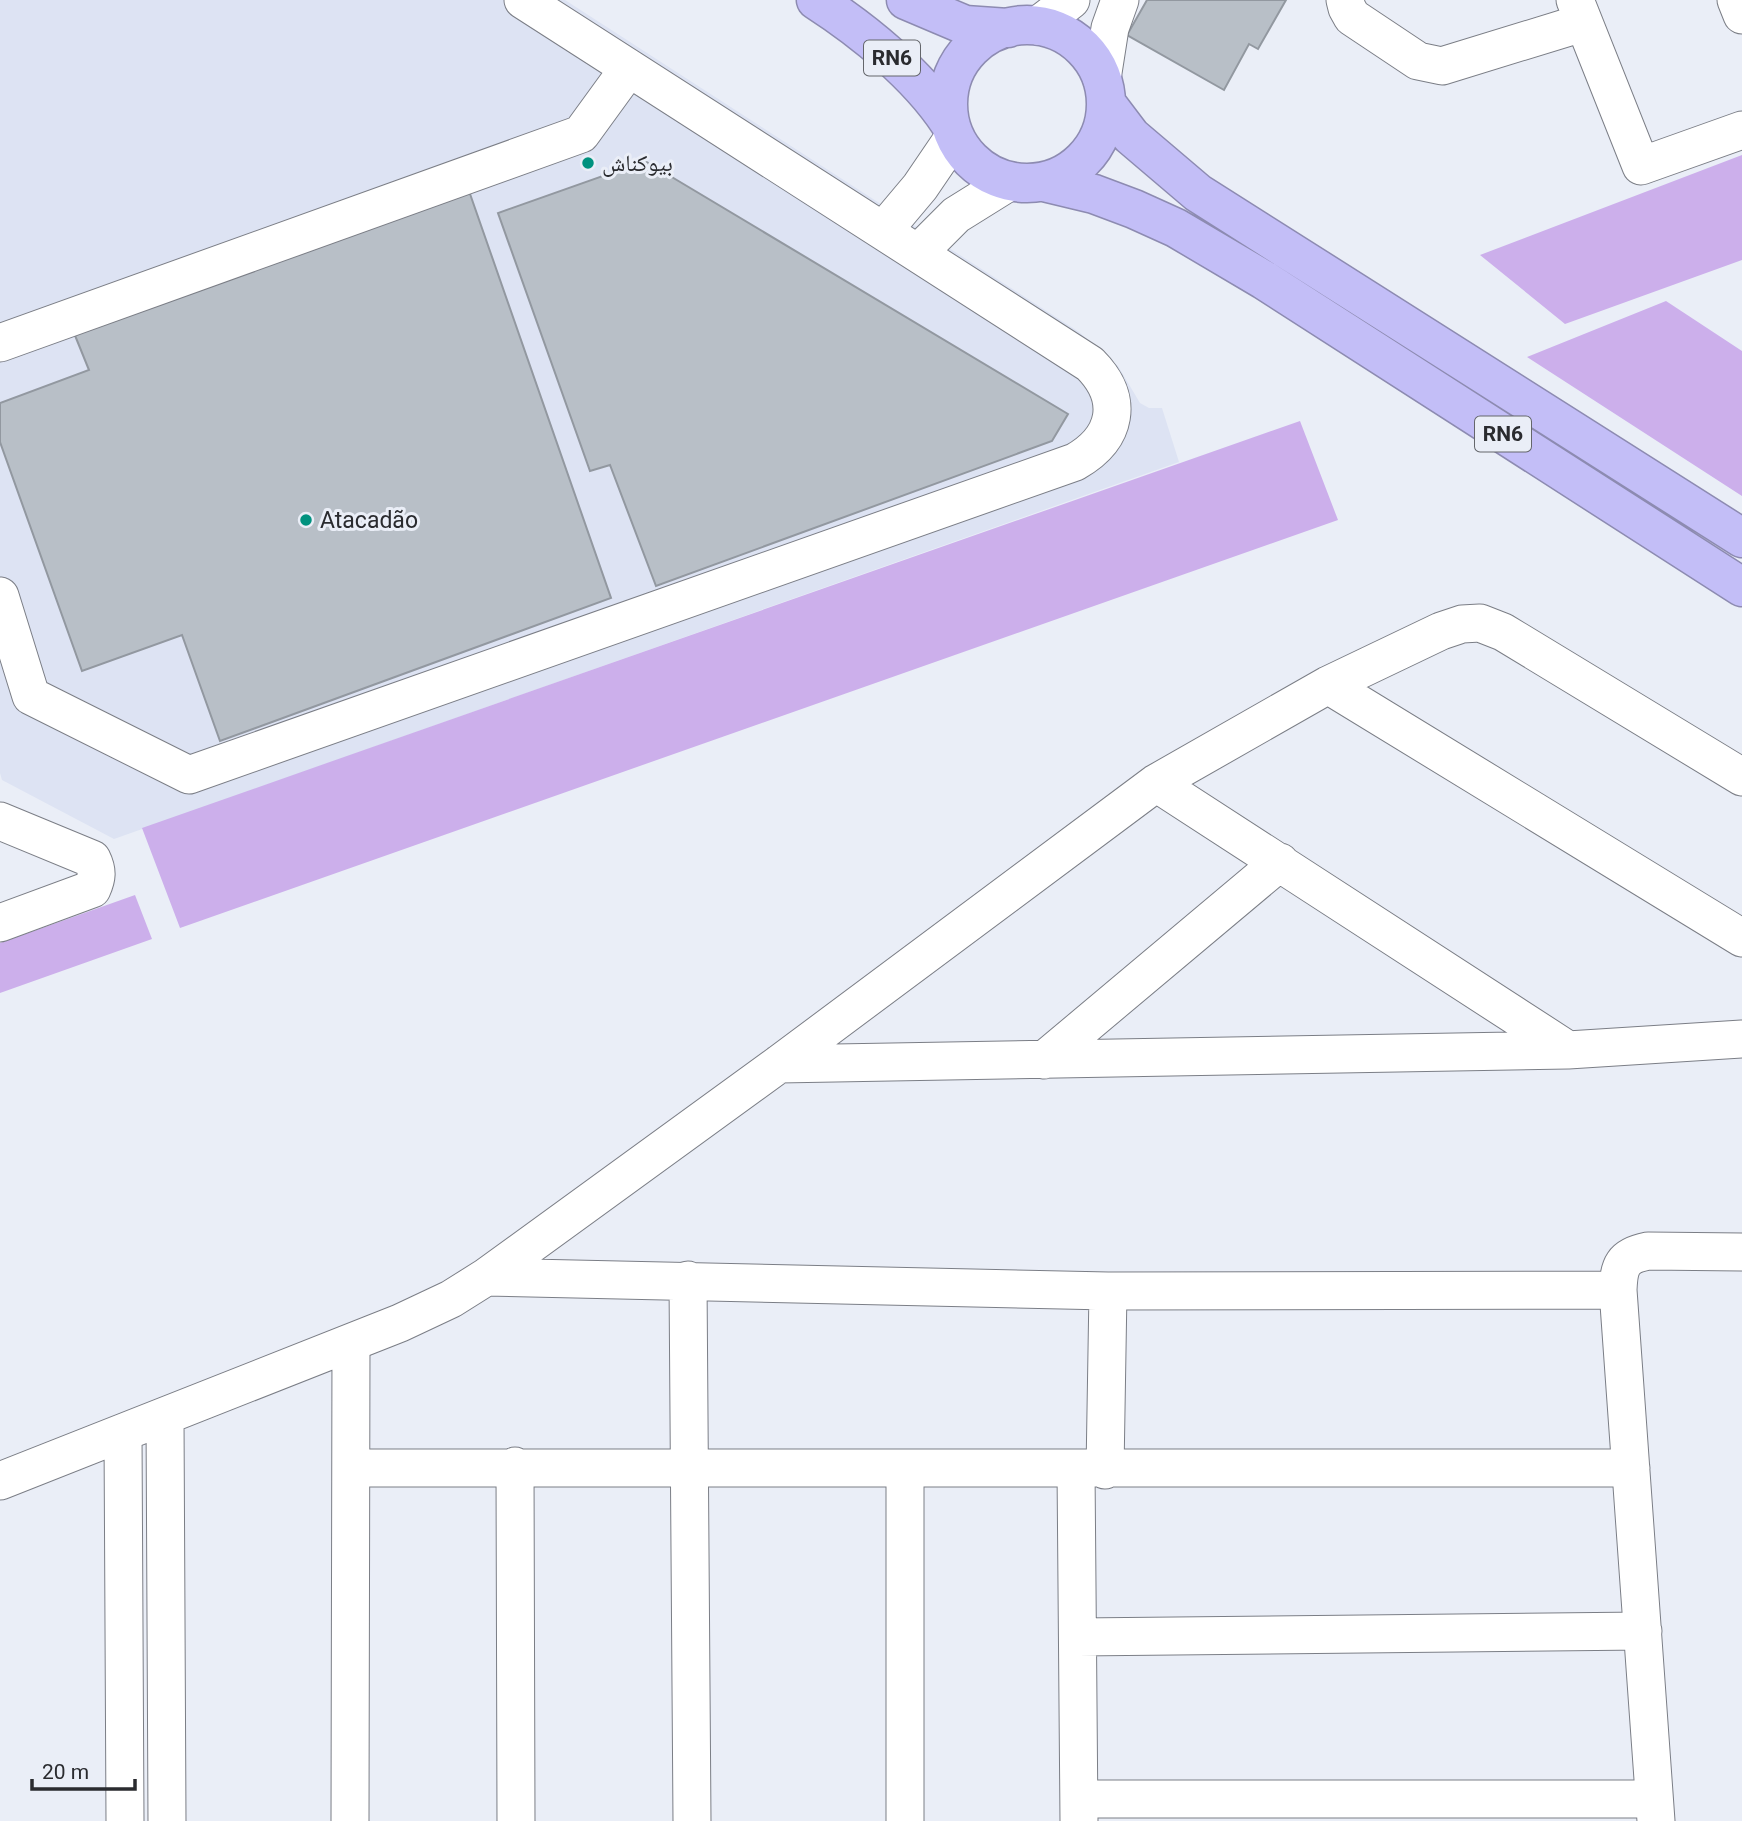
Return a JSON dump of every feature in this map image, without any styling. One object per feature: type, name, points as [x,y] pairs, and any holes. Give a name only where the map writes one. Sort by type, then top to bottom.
[{"type":"highway","name":"RN6","points":[[816,0],[902,66],[932,96],[968,157],[986,173],[1094,194],[1176,228],[1264,280],[1742,587]]},
{"type":"highway","name":"RN6","points":[[906,0],[965,25],[1054,30],[1084,49],[1095,63],[1104,91],[1131,136],[1198,193],[1742,538]]},
{"type":"highway","name":"RN6","points":[[952,129],[947,101],[959,62],[981,41],[1022,27]]},
{"type":"highway","points":[[1026,182],[1069,171],[1090,154],[1105,120],[1104,91]]},
{"type":"street","points":[[0,596],[31,696],[189,775],[1062,467],[1090,453],[1103,440],[1110,424],[1112,407],[1109,391],[1090,364],[523,0]]},
{"type":"street","points":[[1022,27],[1071,0]]},
{"type":"street","points":[[1104,91],[1110,28],[1120,0]]},
{"type":"street","points":[[1345,0],[1352,17],[1419,61],[1442,66],[1578,11],[1641,166],[1742,130]]},
{"type":"street","points":[[1736,0],[1742,15]]},
{"type":"street","points":[[0,343],[581,134],[629,68]]},
{"type":"street","points":[[883,231],[920,187],[952,129]]},
{"type":"street","points":[[918,253],[956,215],[1026,182]]},
{"type":"street","points":[[0,1481],[351,1343],[451,1299],[486,1277],[779,1064],[1156,783],[1328,685],[1441,631],[1462,624],[1480,624],[1503,632],[1742,777]]},
{"type":"street","points":[[1328,685],[1742,938]]},
{"type":"street","points":[[1156,783],[1568,1049]]},
{"type":"street","points":[[0,821],[92,859],[97,879],[92,889],[0,923]]},
{"type":"street","points":[[1044,1060],[1280,862]]},
{"type":"street","points":[[779,1064],[1568,1049],[1742,1039]]},
{"type":"street","points":[[1108,1291],[1090,1469],[1078,1637],[1079,1810],[1655,1810],[1618,1290],[1619,1272],[1625,1261],[1635,1253],[1742,1252]]},
{"type":"street","points":[[486,1277],[1108,1291],[1618,1290]]},
{"type":"street","points":[[688,1280],[692,1821]]},
{"type":"street","points":[[351,1343],[351,1821]]},
{"type":"street","points":[[165,1417],[167,1821]]},
{"type":"street","points":[[122,1433],[125,1821]]},
{"type":"street","points":[[515,1466],[516,1821]]},
{"type":"street","points":[[351,1468],[1631,1468]]},
{"type":"street","points":[[905,1468],[905,1821]]},
{"type":"street","points":[[1078,1637],[1643,1631]]},
{"type":"shaded area","points":[[0,0],[565,0],[1079,332],[1118,366],[1140,403],[1149,408],[1162,408],[1179,462],[114,839],[2,780],[0,773]]},
{"type":"shaded area","points":[[1742,155],[1742,260],[1565,324],[1480,255]]},
{"type":"shaded area","points":[[1666,301],[1742,351],[1742,496],[1527,357]]},
{"type":"shaded area","points":[[1300,421],[1338,520],[180,928],[142,828]]},
{"type":"shaded area","points":[[135,895],[152,939],[0,993],[0,943]]},
{"type":"building","points":[[1147,0],[1286,0],[1258,49],[1249,44],[1224,90],[1127,35]]},
{"type":"building","points":[[645,161],[1068,414],[1052,441],[656,586],[610,465],[590,471],[498,213]]},
{"type":"building","name":"Atacadão","points":[[469,191],[611,598],[220,741],[182,635],[82,671],[0,442],[0,403],[89,370],[74,333]]},
{"type":"place","name":"بيوكناش","points":[[588,163]]},
{"type":"place","name":"Atacadão","points":[[306,520]]}]
